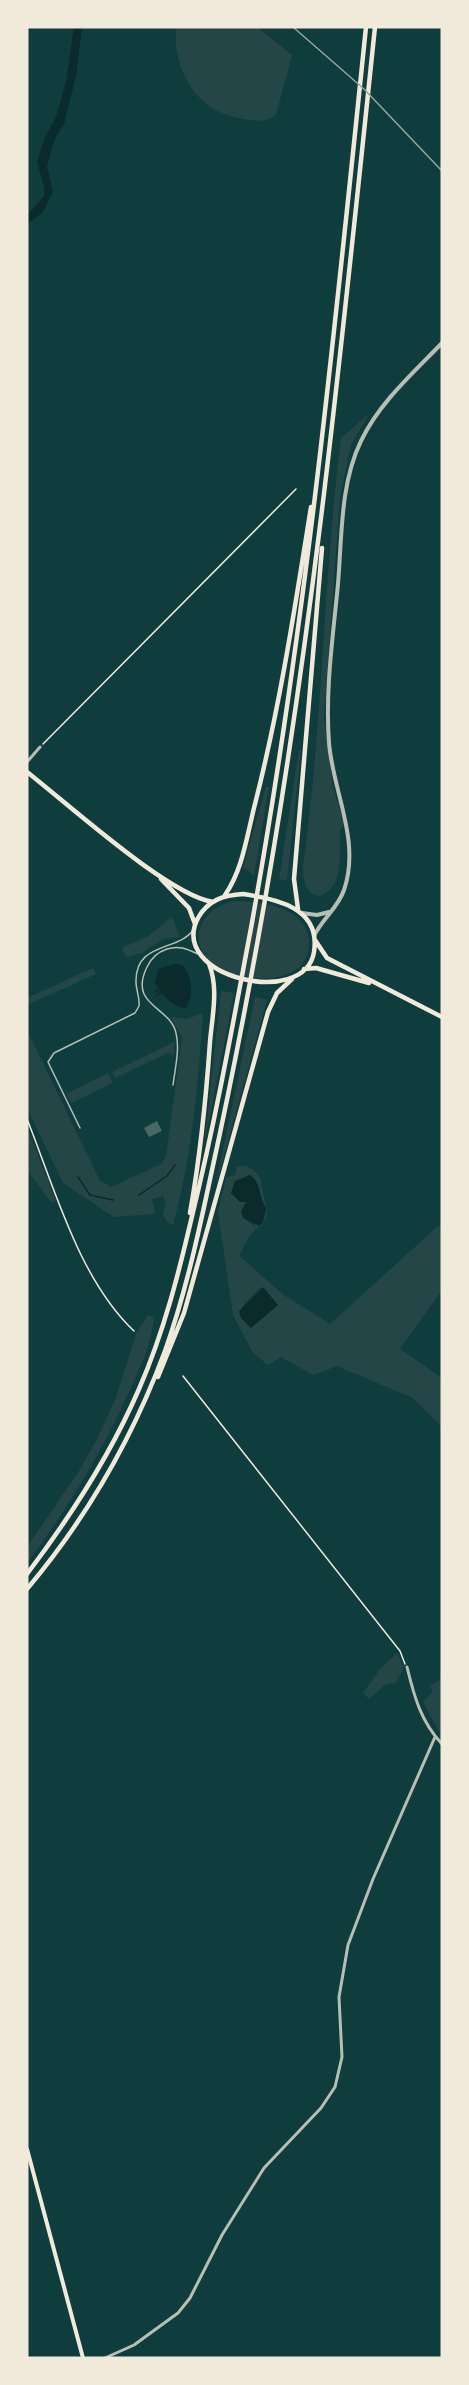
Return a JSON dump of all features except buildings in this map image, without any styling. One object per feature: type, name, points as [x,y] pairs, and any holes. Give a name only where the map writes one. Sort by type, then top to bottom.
[{"type":"highway","points":[[27,1574],[77,1504],[106,1456],[139,1390],[177,1279],[200,1181],[259,880],[294,660],[322,437],[366,27]]},
{"type":"highway","points":[[300,911],[294,879],[328,477],[375,27]]},
{"type":"highway","points":[[195,927],[202,911],[225,895],[237,875],[269,749],[285,673],[322,437]]},
{"type":"highway","points":[[139,1413],[165,1349],[185,1285],[247,999],[301,680],[328,477]]},
{"type":"highway","points":[[27,772],[154,872],[190,894],[213,902]]},
{"type":"highway","points":[[154,872],[189,908],[201,956],[213,974],[214,996],[206,1097],[188,1223],[162,1327]]},
{"type":"highway","points":[[27,1589],[85,1510],[162,1368],[183,1313],[268,1012],[277,993],[304,969],[313,956],[314,938],[311,924],[300,911],[264,897],[225,895]]},
{"type":"highway","points":[[314,938],[327,958],[442,1017]]},
{"type":"highway","points":[[208,964],[227,974],[247,980],[260,982],[292,979]]},
{"type":"highway","points":[[304,969],[316,968],[380,986]]},
{"type":"main road","points":[[27,2149],[83,2358]]},
{"type":"street","points":[[314,938],[344,892],[350,855],[347,826],[331,756],[328,716],[348,480],[356,450],[374,418],[442,343]]},
{"type":"street","points":[[27,762],[40,747]]},
{"type":"street","points":[[300,911],[317,915],[333,910]]},
{"type":"street","points":[[407,1667],[414,1698],[424,1721],[442,1744]]},
{"type":"street","points":[[105,2358],[134,2345],[178,2313],[190,2298],[231,2219],[264,2168],[321,2108],[335,2087],[342,2057],[340,1982],[348,1945],[373,1879],[435,1737]]},
{"type":"lane","points":[[80,1128],[48,1062],[54,1053],[130,1017],[139,1006],[136,982],[138,970],[145,957],[163,945],[183,940],[195,927]]},
{"type":"lane","points":[[173,1085],[177,1035],[171,1023],[146,1000],[142,977],[150,961],[168,948],[182,947],[201,956]]},
{"type":"path","points":[[40,747],[296,489]]},
{"type":"path","points":[[291,494],[295,498]]},
{"type":"path","points":[[27,1119],[84,1261],[110,1304],[134,1331]]},
{"type":"path","points":[[183,1376],[394,1642],[407,1667]]},
{"type":"shaded area","points":[[74,27],[82,27],[76,76],[64,124],[54,141],[47,166],[53,192],[43,212],[27,224],[27,215],[44,196],[44,187],[37,162],[45,137],[56,117],[66,82]]},
{"type":"shaded area","points":[[176,27],[257,27],[292,55],[276,115],[258,121],[239,118],[224,114],[199,97],[183,73],[178,58]]},
{"type":"shaded area","points":[[369,414],[351,445],[340,497],[324,717],[332,782],[344,824],[340,830],[337,877],[329,891],[316,895],[306,886],[303,866],[315,759],[335,491],[341,438]]},
{"type":"shaded area","points":[[299,750],[301,750],[287,881],[279,879]]},
{"type":"shaded area","points":[[266,787],[269,787],[254,876],[243,867]]},
{"type":"shaded area","points":[[234,901],[280,908],[300,920],[306,929],[309,945],[306,958],[298,968],[273,978],[258,978],[229,972],[216,966],[207,958],[201,949],[199,930],[208,914]]},
{"type":"shaded area","points":[[172,917],[180,937],[163,939],[142,953],[126,957],[122,948],[148,936]]},
{"type":"shaded area","points":[[174,964],[182,965],[190,979],[191,992],[186,1008],[172,1003],[155,983],[158,969]]},
{"type":"shaded area","points":[[93,968],[96,974],[27,1005],[27,998]]},
{"type":"shaded area","points":[[221,991],[234,993],[204,1147]]},
{"type":"shaded area","points":[[255,997],[267,1000],[216,1182]]},
{"type":"shaded area","points":[[203,1013],[190,1147],[173,1225],[167,1222],[163,1214],[166,1202],[163,1196],[152,1199],[155,1214],[114,1217],[63,1183],[27,1108],[27,1030],[100,1181],[111,1187],[161,1164],[166,1157],[182,1038],[171,1017],[187,1019]]},
{"type":"shaded area","points":[[175,1038],[172,1056],[170,1052],[115,1078],[112,1072],[174,1042]]},
{"type":"shaded area","points":[[108,1073],[113,1083],[71,1103],[64,1089],[68,1093]]},
{"type":"shaded area","points":[[27,1127],[56,1201],[51,1202],[27,1170]]},
{"type":"shaded area","points":[[244,1166],[253,1169],[260,1178],[267,1212],[264,1222],[250,1235],[239,1256],[285,1296],[330,1324],[438,1226],[442,1228],[442,1290],[400,1349],[442,1378],[442,1427],[413,1398],[337,1366],[313,1375],[281,1357],[268,1365],[253,1353],[233,1315],[218,1212],[226,1177],[235,1175],[237,1167]],"holes":[[[257,1182],[261,1201],[266,1208],[254,1226],[245,1219],[246,1201],[240,1202],[231,1193]],[[260,1288],[278,1305],[247,1326],[242,1307]]]},
{"type":"shaded area","points":[[250,1175],[258,1186],[266,1208],[263,1222],[259,1226],[243,1218],[241,1211],[246,1202],[240,1202],[231,1193],[235,1181]]},
{"type":"shaded area","points":[[263,1287],[278,1305],[251,1328],[241,1318],[239,1311]]},
{"type":"shaded area","points":[[148,1315],[154,1317],[148,1347],[117,1417],[82,1482],[27,1563],[27,1547],[79,1471],[98,1437],[116,1398],[136,1334]]},
{"type":"shaded area","points":[[397,1653],[404,1667],[396,1683],[386,1684],[369,1699],[363,1693],[380,1669]]},
{"type":"shaded area","points":[[442,1679],[442,1732],[440,1734],[423,1702],[433,1691],[430,1685]]},
{"type":"waterway","points":[[154,992],[159,990]]},
{"type":"waterway","points":[[156,996],[162,992]]},
{"type":"waterway","points":[[139,1195],[167,1176],[175,1165]]},
{"type":"waterway","points":[[78,1177],[90,1195],[113,1200]]},
{"type":"railway","points":[[293,27],[364,89],[442,171]]}]
